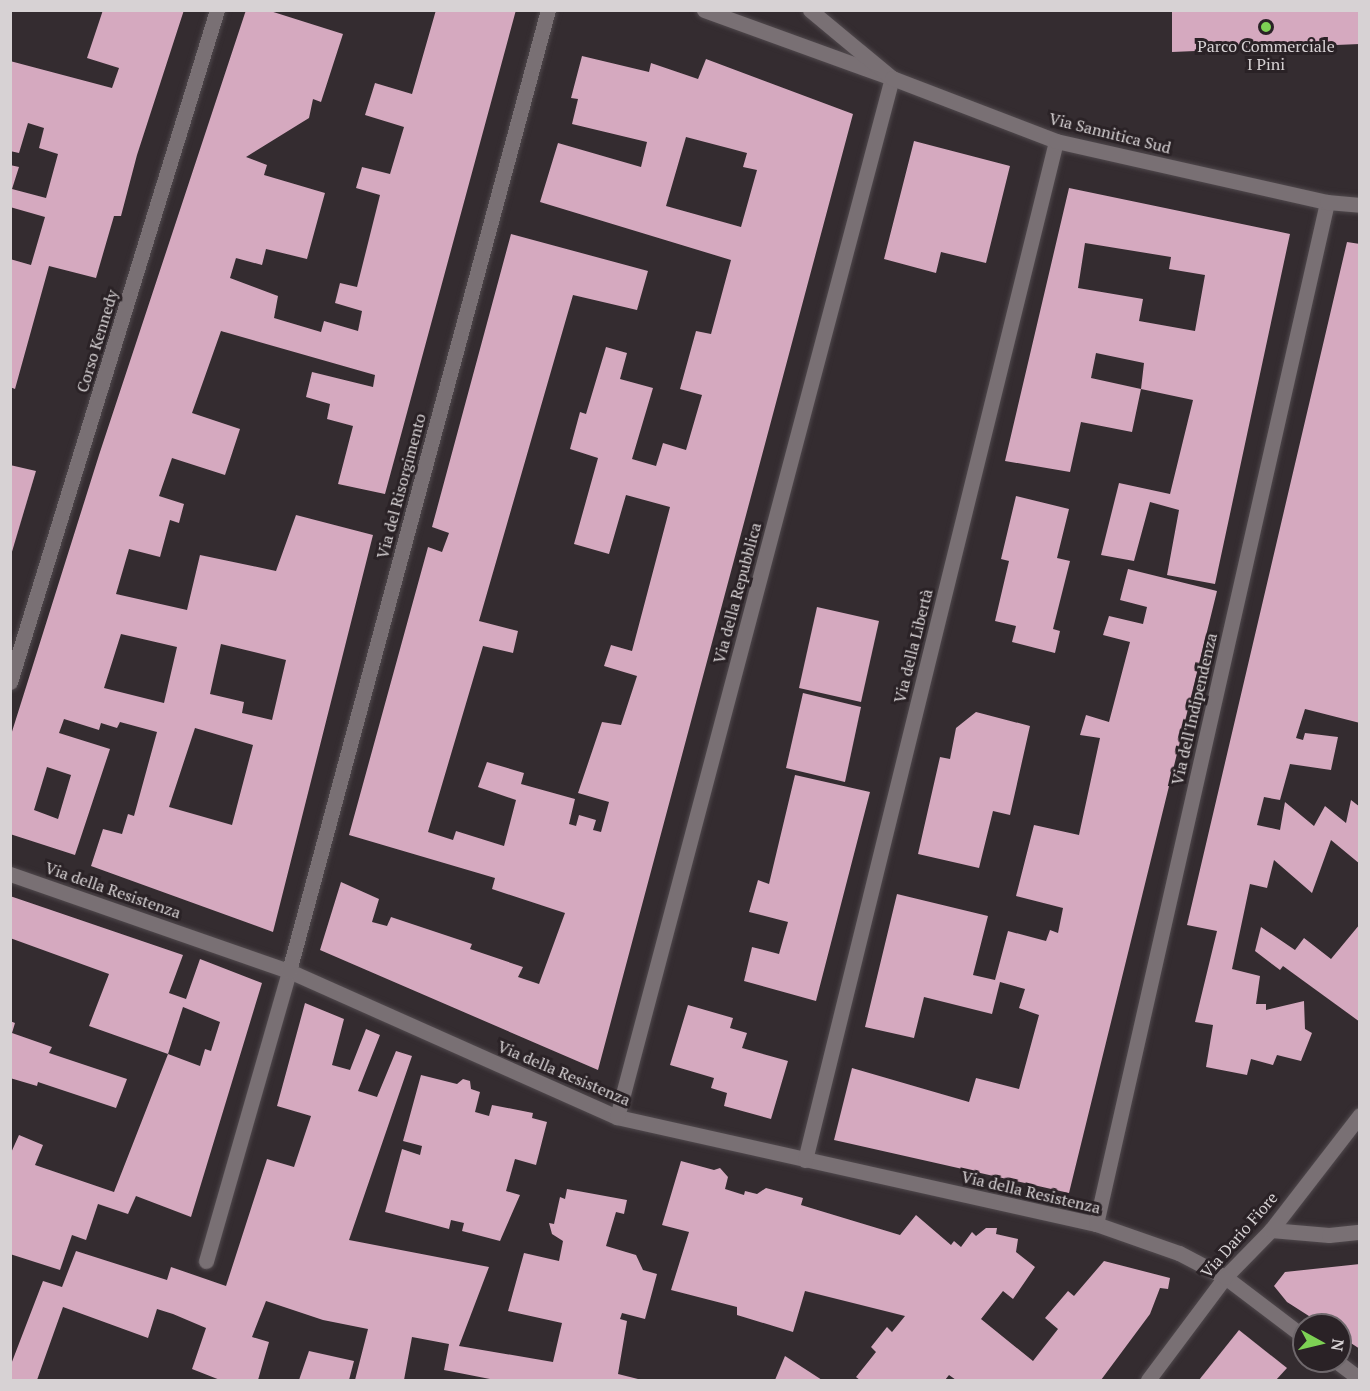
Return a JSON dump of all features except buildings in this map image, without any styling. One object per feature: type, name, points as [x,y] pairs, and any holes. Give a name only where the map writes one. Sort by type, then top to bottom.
[{"type":"street","name":"Corso Kennedy","points":[[10,682],[217,10]]},
{"type":"street","name":"Via del Risorgimento","points":[[206,1261],[289,971],[548,10]]},
{"type":"street","points":[[704,10],[892,78]]},
{"type":"street","name":"Via Sannitica Sud","points":[[810,10],[892,78],[1056,141],[1327,202],[1359,205]]},
{"type":"street","name":"Via della Repubblica","points":[[617,1117],[892,78]]},
{"type":"street","name":"Via della Libertà","points":[[805,1160],[1056,141]]},
{"type":"street","name":"Via dell'Indipendenza","points":[[1096,1224],[1327,202]]},
{"type":"street","name":"Via della Resistenza","points":[[10,874],[289,971],[617,1117],[1096,1224],[1179,1253],[1225,1277],[1292,1328]]},
{"type":"street","name":"Via Dario Fiore","points":[[1148,1380],[1225,1277],[1271,1230],[1359,1115]]},
{"type":"street","points":[[1271,1230],[1329,1234],[1359,1232]]},
{"type":"place","name":"Parco Commerciale I Pini","points":[[1266,27]]}]
